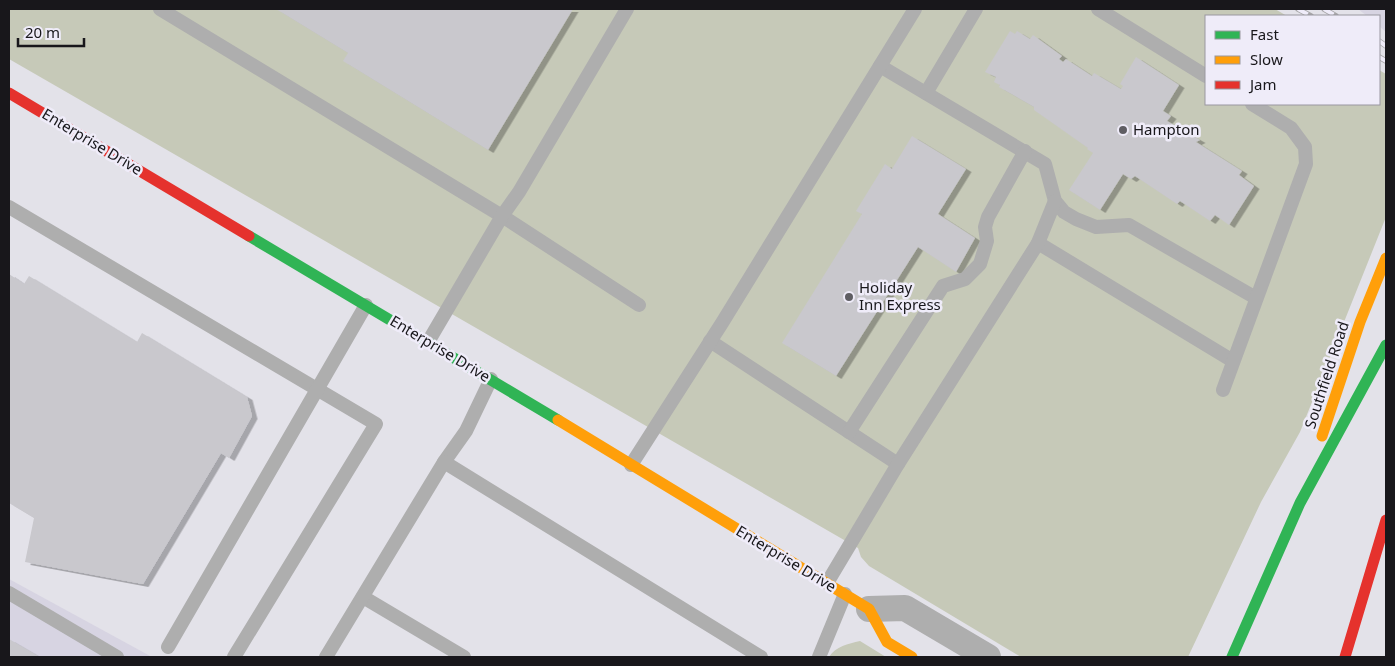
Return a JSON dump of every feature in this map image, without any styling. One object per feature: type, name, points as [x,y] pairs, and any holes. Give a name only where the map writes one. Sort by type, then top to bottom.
[{"type":"main road","name":"Enterprise Drive","points":[[9,93],[491,379],[845,594],[869,609],[887,642],[912,657]]},
{"type":"main road","name":"Southfield Road","points":[[1300,504],[1360,322],[1386,258]]},
{"type":"main road","name":"Southfield Road","points":[[1232,657],[1300,504],[1386,345]]},
{"type":"main road","points":[[1345,657],[1386,520]]},
{"type":"street","points":[[869,609],[905,608],[988,657]]},
{"type":"lane","points":[[160,9],[502,216],[639,305]]},
{"type":"lane","points":[[428,342],[627,9]]},
{"type":"lane","points":[[631,465],[710,341],[915,9]]},
{"type":"lane","points":[[926,93],[976,9]]},
{"type":"lane","points":[[1098,9],[1205,75]]},
{"type":"lane","points":[[880,66],[1045,164],[1055,201],[1064,212],[1096,227],[1129,224],[1256,298]]},
{"type":"lane","points":[[1222,390],[1306,164],[1305,147],[1291,128],[1254,105]]},
{"type":"lane","points":[[848,432],[943,286],[965,279],[980,264],[987,241],[985,227],[988,217],[1025,152]]},
{"type":"lane","points":[[827,583],[898,464],[1038,243],[1055,201]]},
{"type":"lane","points":[[9,207],[376,424],[234,657]]},
{"type":"lane","points":[[1038,243],[1234,361]]},
{"type":"lane","points":[[168,647],[366,305]]},
{"type":"lane","points":[[710,341],[898,464]]},
{"type":"lane","points":[[326,657],[444,462],[466,431],[491,379]]},
{"type":"lane","points":[[444,462],[760,657]]},
{"type":"lane","points":[[9,593],[117,657]]},
{"type":"lane","points":[[819,657],[845,594]]},
{"type":"lane","points":[[362,597],[464,657]]},
{"type":"shaded area","points":[[1358,9],[1386,9],[1386,32],[1380,27],[1380,15],[1366,15]]},
{"type":"shaded area","points":[[9,579],[152,657],[9,657]]},
{"type":"green space","points":[[9,9],[1275,9],[1285,15],[1205,15],[1205,105],[1380,105],[1380,71],[1386,74],[1386,217],[1300,432],[1261,502],[1188,657],[1021,657],[869,566],[861,557],[858,548],[9,59]]},
{"type":"green space","points":[[860,641],[886,657],[829,657],[839,648]]},
{"type":"building","points":[[276,9],[573,9],[488,150],[343,61],[348,53]]},
{"type":"building","name":"Hampton","points":[[1010,31],[1015,34],[1017,31],[1030,39],[1033,35],[1062,56],[1059,59],[1063,62],[1066,59],[1092,76],[1094,73],[1121,89],[1123,86],[1120,84],[1136,57],[1179,85],[1163,111],[1171,116],[1167,121],[1200,140],[1196,142],[1242,171],[1239,175],[1254,186],[1229,225],[1215,215],[1210,221],[1180,201],[1177,204],[1135,176],[1131,179],[1123,174],[1100,210],[1069,190],[1093,153],[1034,110],[1034,107],[999,87],[1000,85],[994,82],[996,77],[985,72]]},
{"type":"building","name":"Holiday Inn Express","points":[[912,136],[966,169],[938,214],[975,238],[956,272],[918,247],[836,376],[782,343],[862,214],[856,211],[885,164],[892,169]]},
{"type":"building","points":[[9,274],[24,284],[29,276],[137,342],[142,333],[247,397],[252,416],[229,458],[221,453],[143,584],[25,562],[34,518],[9,503]]},
{"type":"building","points":[[9,639],[40,657],[9,657]]},
{"type":"railway","points":[[1298,9],[1309,15]]},
{"type":"railway","points":[[1324,9],[1334,15]]},
{"type":"railway","points":[[1380,42],[1386,46]]},
{"type":"railway","points":[[1380,58],[1386,61]]},
{"type":"traffic: fast","points":[[249,236],[558,420]]},
{"type":"traffic: fast","points":[[1232,657],[1300,503],[1386,345]]},
{"type":"traffic: slow","points":[[1322,436],[1360,322],[1386,258]]},
{"type":"traffic: slow","points":[[558,420],[869,609],[887,642],[912,657]]},
{"type":"traffic: jam","points":[[9,93],[249,236]]},
{"type":"traffic: jam","points":[[1345,657],[1386,520]]},
{"type":"place","name":"Hampton","points":[[1123,130]]},
{"type":"place","name":"Holiday Inn Express","points":[[849,297]]}]
